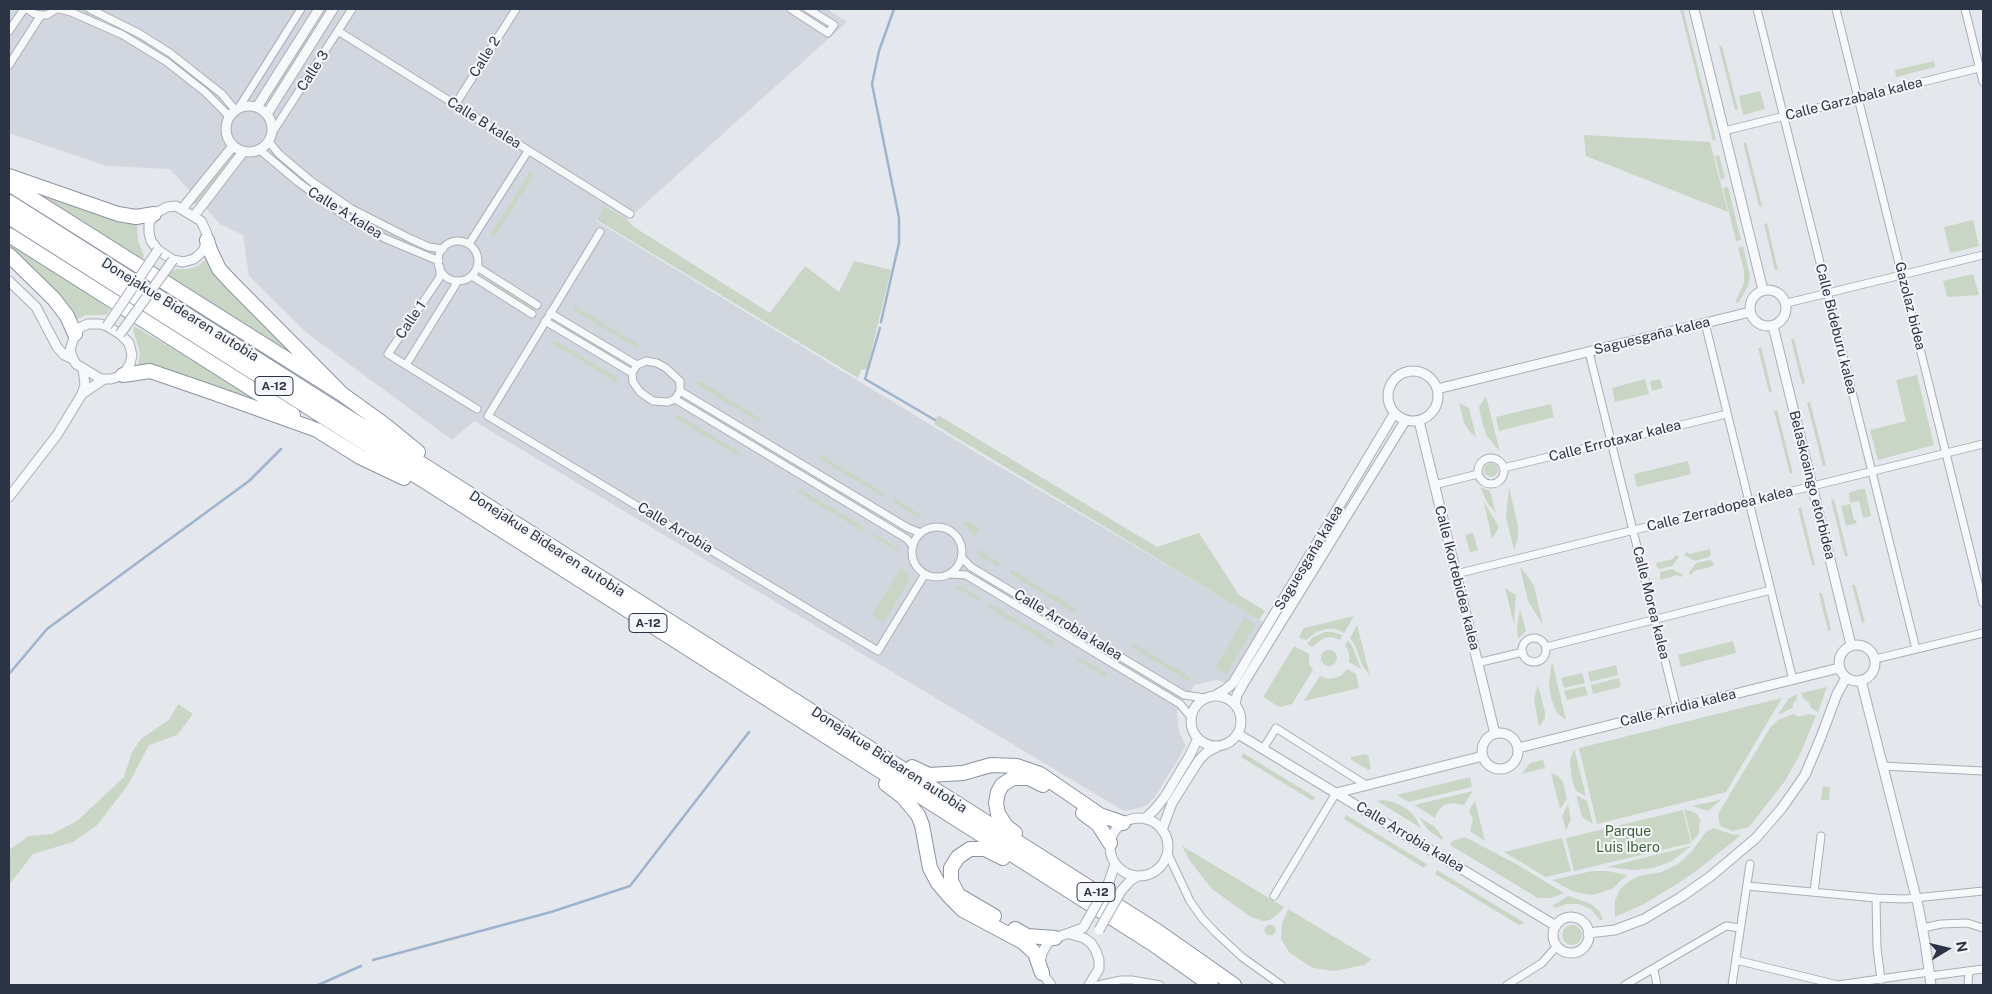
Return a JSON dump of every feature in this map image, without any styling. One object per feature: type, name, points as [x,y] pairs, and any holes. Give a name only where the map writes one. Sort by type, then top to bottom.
[{"type":"highway","points":[[9,176],[118,214],[136,216],[154,214]]},
{"type":"highway","points":[[9,184],[342,394],[385,425],[467,492]]},
{"type":"highway","name":"Donejakue Bidearen autobia","points":[[9,202],[467,492],[629,597],[821,716],[1160,933],[1234,985]]},
{"type":"highway","name":"Donejakue Bidearen autobia","points":[[9,217],[1152,944],[1211,985]]},
{"type":"highway","points":[[9,235],[360,457],[411,480],[523,550],[540,554]]},
{"type":"highway","points":[[207,240],[219,269],[342,394]]},
{"type":"highway","points":[[9,255],[54,299],[67,316],[74,335]]},
{"type":"highway","points":[[123,375],[150,371],[214,392],[317,430]]},
{"type":"highway","points":[[821,716],[836,722],[913,768],[929,775],[963,773],[990,765],[1017,766],[1040,774],[1100,815],[1123,823]]},
{"type":"highway","points":[[827,737],[851,760],[903,797],[918,815],[930,868],[938,883],[950,897],[963,910],[1023,942],[1035,953],[1042,972]]},
{"type":"highway","points":[[1079,881],[1057,860],[1027,842],[1006,826],[998,814],[996,803],[998,792],[1002,785],[1014,778],[1029,778],[1046,786],[1098,824],[1110,843]]},
{"type":"highway","points":[[1053,882],[1023,870],[985,849],[970,849],[958,857],[951,868],[951,881],[958,895],[1027,936],[1061,936]]},
{"type":"street","points":[[9,31],[25,9],[41,15],[47,15],[57,9],[71,12],[122,35],[167,62],[234,112]]},
{"type":"street","points":[[90,9],[140,34],[170,53],[222,94],[234,112]]},
{"type":"street","points":[[234,112],[244,106],[256,107],[267,114],[272,126],[271,137],[260,150],[243,152],[233,146],[226,134],[226,128],[234,112],[300,9]]},
{"type":"street","name":"Calle 3","points":[[256,107],[319,9]]},
{"type":"street","name":"Calle 3","points":[[267,114],[333,9]]},
{"type":"street","name":"Calle 3","points":[[271,137],[352,9]]},
{"type":"street","name":"Calle 2","points":[[455,105],[516,9]]},
{"type":"street","points":[[791,9],[828,33],[834,25],[808,9]]},
{"type":"street","points":[[1694,9],[1763,290]]},
{"type":"street","name":"Calle Bideburu kalea","points":[[1757,9],[1916,649]]},
{"type":"street","name":"Gazolaz bidea","points":[[1836,9],[1983,603]]},
{"type":"street","points":[[1965,9],[1981,67],[1983,82]]},
{"type":"street","points":[[9,65],[41,15]]},
{"type":"street","name":"Calle B kalea","points":[[338,31],[630,214]]},
{"type":"street","name":"Calle Garzabala kalea","points":[[1724,131],[1981,67]]},
{"type":"street","name":"Calle A kalea","points":[[271,137],[280,154],[311,181],[350,208],[429,247],[443,249]]},
{"type":"street","points":[[182,209],[233,146]]},
{"type":"street","name":"Calle A kalea","points":[[260,150],[298,182],[345,216],[384,238],[439,264]]},
{"type":"street","points":[[469,244],[528,151]]},
{"type":"street","points":[[194,216],[243,152]]},
{"type":"street","points":[[176,206],[182,209],[201,221],[205,227],[207,240],[202,251],[194,259],[183,262],[174,260],[158,250],[151,241],[149,233],[149,223],[154,214],[166,207],[176,206]]},
{"type":"street","name":"Calle Arrobia","points":[[600,232],[488,416],[878,651],[925,574]]},
{"type":"street","points":[[452,242],[469,244],[477,254],[477,267],[472,276],[458,281],[447,277],[439,264],[443,249],[452,242]]},
{"type":"street","points":[[107,326],[158,250]]},
{"type":"street","points":[[1787,304],[1983,255]]},
{"type":"street","points":[[120,334],[174,260]]},
{"type":"street","name":"Calle 1","points":[[439,264],[440,277],[388,354],[477,409]]},
{"type":"street","points":[[477,267],[537,306]]},
{"type":"street","points":[[472,276],[532,314]]},
{"type":"street","points":[[9,281],[36,307],[51,337],[64,355],[104,379]]},
{"type":"street","name":"Calle 1","points":[[406,365],[458,281]]},
{"type":"street","points":[[1772,289],[1778,292],[1787,304],[1785,316],[1773,326],[1759,324],[1750,312],[1752,298],[1763,290],[1772,289]]},
{"type":"street","name":"Saguesgaña kalea","points":[[1437,389],[1750,312]]},
{"type":"street","points":[[550,313],[637,365]]},
{"type":"street","points":[[545,321],[632,372]]},
{"type":"street","points":[[1705,323],[1793,680]]},
{"type":"street","points":[[51,337],[64,340],[74,335],[81,327],[88,324],[100,324],[120,334],[129,343],[132,355],[130,364],[123,375],[104,379],[82,394]]},
{"type":"street","name":"Belaskoaingo etorbidea","points":[[1773,326],[1851,645]]},
{"type":"street","points":[[73,359],[70,350],[74,335]]},
{"type":"street","name":"Calle Morea kalea","points":[[1589,352],[1677,709]]},
{"type":"street","points":[[652,361],[666,368],[680,381],[680,391],[675,400],[660,402],[646,397],[640,392],[633,382],[632,372],[637,365],[652,361]]},
{"type":"street","points":[[9,497],[57,434],[82,394],[85,385],[83,368]]},
{"type":"street","points":[[1407,372],[1421,372],[1432,379],[1437,389],[1438,397],[1434,410],[1428,417],[1419,421],[1405,421],[1394,414],[1388,404],[1388,390],[1391,383],[1399,375],[1407,372]]},
{"type":"street","points":[[680,391],[908,528],[920,533]]},
{"type":"street","points":[[675,400],[894,531],[907,539],[913,546]]},
{"type":"street","name":"Saguesgaña kalea","points":[[1216,695],[1233,682],[1394,414]]},
{"type":"street","name":"Calle Errotaxar kalea","points":[[1503,468],[1727,414]]},
{"type":"street","name":"Saguesgaña kalea","points":[[1235,704],[1243,684],[1405,421]]},
{"type":"street","name":"Calle Ikortebidea kalea","points":[[1419,421],[1495,734]]},
{"type":"street","name":"Calle Zerradopea kalea","points":[[1456,574],[1983,444]]},
{"type":"street","points":[[1488,458],[1499,461],[1503,468],[1503,476],[1494,483],[1483,481],[1478,474],[1479,466],[1488,458]]},
{"type":"street","points":[[1434,485],[1478,474]]},
{"type":"street","points":[[936,527],[944,528],[952,531],[961,543],[962,558],[960,564],[950,574],[942,577],[933,577],[925,574],[914,562],[913,546],[920,533],[936,527]]},
{"type":"street","name":"Calle Arrobia kalea","points":[[962,558],[971,567],[1184,695],[1205,698]]},
{"type":"street","name":"Calle Arrobia kalea","points":[[950,574],[966,575],[1180,704],[1191,717]]},
{"type":"street","points":[[1546,647],[1771,590]]},
{"type":"street","points":[[1875,659],[1983,633]]},
{"type":"street","points":[[1533,638],[1540,639],[1546,647],[1544,656],[1538,661],[1530,661],[1523,652],[1524,644],[1533,638]]},
{"type":"street","points":[[1859,644],[1866,647],[1875,659],[1872,672],[1861,680],[1856,681],[1846,678],[1839,668],[1839,657],[1842,651],[1851,645],[1859,644]]},
{"type":"street","points":[[1477,663],[1523,652]]},
{"type":"street","name":"Calle Arridia kalea","points":[[1518,748],[1839,668]]},
{"type":"street","points":[[1588,933],[1615,930],[1644,919],[1711,876],[1756,838],[1782,808],[1804,775],[1837,694],[1846,678]]},
{"type":"street","points":[[1861,680],[1923,928],[1930,978]]},
{"type":"street","points":[[1162,830],[1172,803],[1198,760],[1207,752],[1227,744],[1238,734],[1241,719],[1235,704],[1225,697],[1216,695],[1205,698],[1194,708],[1191,717],[1192,730],[1198,738],[1205,744],[1219,746]]},
{"type":"street","name":"Calle Arrobia kalea","points":[[1263,749],[1276,728],[1366,785]]},
{"type":"street","name":"Calle Arrobia kalea","points":[[1238,734],[1556,926]]},
{"type":"street","points":[[1495,734],[1509,736],[1515,741],[1518,748],[1515,761],[1504,769],[1491,767],[1483,756],[1485,743],[1495,734]]},
{"type":"street","points":[[1144,819],[1164,798],[1198,738]]},
{"type":"street","points":[[1274,896],[1336,793],[1483,756]]},
{"type":"street","points":[[1882,766],[1983,771]]},
{"type":"street","points":[[1138,876],[1130,875],[1115,864],[1110,850],[1110,843],[1117,828],[1123,823],[1130,820],[1144,819],[1151,821],[1162,830],[1167,840],[1168,852],[1190,901],[1202,918],[1242,957],[1281,985]]},
{"type":"street","points":[[1814,892],[1821,836]]},
{"type":"street","points":[[1091,943],[1121,891],[1138,876],[1154,872],[1165,860],[1168,852]]},
{"type":"street","points":[[1051,985],[1042,972],[1040,963],[1042,953],[1047,944],[1061,936],[1083,928],[1109,882],[1115,864]]},
{"type":"street","points":[[1732,985],[1750,864]]},
{"type":"street","points":[[1747,886],[1876,898],[1916,898],[1983,891]]},
{"type":"street","points":[[1876,898],[1877,948],[1881,980]]},
{"type":"street","points":[[1575,918],[1584,924],[1588,933],[1585,946],[1577,952],[1567,953],[1557,946],[1553,935],[1556,926],[1564,919],[1575,918]]},
{"type":"street","points":[[1923,928],[1941,924],[1967,923],[1983,928]]},
{"type":"street","points":[[1625,985],[1654,970],[1726,926],[1740,928]]},
{"type":"street","points":[[1061,936],[1076,934],[1091,943],[1096,951],[1098,969],[1090,985]]},
{"type":"street","points":[[1507,985],[1542,962],[1557,946]]},
{"type":"street","points":[[1736,960],[1809,982],[1838,985],[1881,980],[1930,978],[1983,968]]},
{"type":"street","points":[[1654,970],[1657,985]]},
{"type":"street","points":[[1968,985],[1969,971]]},
{"type":"street","points":[[1098,985],[1121,980],[1160,985]]},
{"type":"shaded area","points":[[9,9],[827,9],[847,22],[627,220],[606,206],[596,221],[985,458],[1265,623],[1228,683],[1216,680],[1195,685],[1178,709],[1177,715],[1179,732],[1186,746],[1155,797],[1147,805],[1124,811],[474,421],[452,440],[307,333],[249,276],[243,235],[220,224],[170,169],[107,166],[9,133]]},
{"type":"green space","points":[[74,9],[79,9],[106,20],[148,43],[106,22]]},
{"type":"green space","points":[[1680,9],[1683,9],[1716,140],[1713,141]]},
{"type":"green space","points":[[309,33],[312,35],[270,100],[267,98]]},
{"type":"green space","points":[[154,46],[218,95],[217,97],[153,48]]},
{"type":"green space","points":[[1719,46],[1722,46],[1738,109],[1735,110]]},
{"type":"green space","points":[[1934,61],[1935,67],[1896,77],[1895,70]]},
{"type":"green space","points":[[1760,91],[1765,109],[1743,115],[1739,96]]},
{"type":"green space","points":[[1584,135],[1710,142],[1728,212],[1586,156]]},
{"type":"green space","points":[[1746,142],[1762,206],[1759,206],[1743,143]]},
{"type":"green space","points":[[1719,155],[1725,178],[1721,180],[1715,156]]},
{"type":"green space","points":[[279,159],[320,192],[345,209],[344,211],[318,193]]},
{"type":"green space","points":[[226,163],[228,165],[196,204],[194,204],[193,202]]},
{"type":"green space","points":[[530,172],[534,175],[494,237],[490,235]]},
{"type":"green space","points":[[11,181],[130,223],[137,222],[138,241],[144,256],[142,259],[89,231]]},
{"type":"green space","points":[[1728,187],[1741,240],[1736,241],[1723,188]]},
{"type":"green space","points":[[605,206],[627,220],[634,227],[770,313],[805,266],[839,292],[854,261],[891,270],[867,369],[861,370],[858,378],[597,220]]},
{"type":"green space","points":[[351,212],[373,226],[425,249],[424,251],[373,227],[350,214]]},
{"type":"green space","points":[[1973,220],[1979,246],[1950,253],[1944,227]]},
{"type":"green space","points":[[1767,223],[1778,270],[1775,270],[1764,224]]},
{"type":"green space","points":[[9,241],[110,309],[108,313],[105,315],[86,315],[76,320],[64,302],[9,249]]},
{"type":"green space","points":[[1743,246],[1750,277],[1748,286],[1739,302],[1735,303],[1744,283],[1744,270],[1738,248]]},
{"type":"green space","points":[[206,259],[211,268],[306,367],[165,274],[176,269],[188,269],[198,266]]},
{"type":"green space","points":[[1973,274],[1979,295],[1947,297],[1943,281]]},
{"type":"green space","points":[[489,280],[533,307],[532,309],[488,282]]},
{"type":"green space","points":[[575,306],[639,345],[637,348],[573,310]]},
{"type":"green space","points":[[563,325],[623,361],[621,363],[562,327]]},
{"type":"green space","points":[[134,326],[279,411],[138,366],[140,353],[133,330]]},
{"type":"green space","points":[[1791,339],[1794,339],[1805,383],[1802,384]]},
{"type":"green space","points":[[554,340],[618,378],[616,382],[552,343]]},
{"type":"green space","points":[[1761,347],[1772,392],[1769,392],[1758,348]]},
{"type":"green space","points":[[1917,375],[1934,445],[1878,460],[1870,430],[1906,421],[1896,380]]},
{"type":"green space","points":[[1645,379],[1649,394],[1615,402],[1612,388]]},
{"type":"green space","points":[[1660,379],[1663,388],[1652,391],[1650,381]]},
{"type":"green space","points":[[698,380],[761,419],[759,422],[696,384]]},
{"type":"green space","points":[[1486,396],[1500,452],[1487,436],[1483,426],[1479,407]]},
{"type":"green space","points":[[690,402],[750,438],[749,440],[689,404]]},
{"type":"green space","points":[[1810,402],[1826,465],[1823,466],[1807,403]]},
{"type":"green space","points":[[1459,403],[1469,408],[1476,437],[1464,423]]},
{"type":"green space","points":[[1551,404],[1554,417],[1499,431],[1496,417]]},
{"type":"green space","points":[[1777,410],[1793,473],[1790,474],[1774,411]]},
{"type":"green space","points":[[677,414],[741,453],[739,456],[675,418]]},
{"type":"green space","points":[[938,415],[1157,547],[1199,533],[1239,595],[1265,611],[1259,620],[934,424]]},
{"type":"green space","points":[[756,441],[803,470],[754,443]]},
{"type":"green space","points":[[820,455],[884,493],[882,496],[818,458]]},
{"type":"green space","points":[[1688,461],[1691,474],[1637,487],[1634,474]]},
{"type":"green space","points":[[1488,463],[1494,463],[1498,470],[1494,477],[1488,477],[1484,473],[1484,467]]},
{"type":"green space","points":[[808,473],[873,512],[872,514],[807,475]]},
{"type":"green space","points":[[1480,487],[1490,491],[1496,513],[1488,504]]},
{"type":"green space","points":[[1509,487],[1518,526],[1518,538],[1514,550],[1506,517]]},
{"type":"green space","points":[[800,489],[864,527],[862,531],[797,492]]},
{"type":"green space","points":[[1865,489],[1871,516],[1863,518],[1859,501],[1850,503],[1849,493]]},
{"type":"green space","points":[[895,499],[923,516],[918,518],[893,502]]},
{"type":"green space","points":[[1834,499],[1848,556],[1845,557],[1831,500]]},
{"type":"green space","points":[[1484,502],[1499,527],[1492,539]]},
{"type":"green space","points":[[1850,504],[1854,520],[1857,523],[1846,526],[1841,506]]},
{"type":"green space","points":[[1801,507],[1815,565],[1812,565],[1798,508]]},
{"type":"green space","points":[[966,522],[980,528],[974,537],[964,524]]},
{"type":"green space","points":[[873,533],[898,548],[899,552],[872,536]]},
{"type":"green space","points":[[1473,533],[1478,550],[1470,552],[1465,535]]},
{"type":"green space","points":[[977,549],[1000,563],[998,566],[977,554]]},
{"type":"green space","points":[[1710,549],[1711,554],[1709,557],[1695,561],[1684,555],[1686,552],[1690,554]]},
{"type":"green space","points":[[1676,555],[1679,557],[1672,566],[1660,569],[1657,567],[1656,563],[1673,559]]},
{"type":"green space","points":[[1710,560],[1714,566],[1694,571],[1691,575],[1689,573],[1696,563]]},
{"type":"green space","points":[[901,567],[910,579],[884,622],[872,615]]},
{"type":"green space","points":[[1520,567],[1534,586],[1543,625],[1528,601]]},
{"type":"green space","points":[[1672,569],[1683,575],[1681,577],[1677,575],[1660,580],[1660,572]]},
{"type":"green space","points":[[1011,570],[1075,608],[1073,612],[1009,573]]},
{"type":"green space","points":[[959,585],[980,597],[978,600],[955,587]]},
{"type":"green space","points":[[1852,585],[1855,585],[1865,622],[1862,623]]},
{"type":"green space","points":[[999,588],[1064,627],[1063,629],[998,590]]},
{"type":"green space","points":[[1505,588],[1516,595],[1514,624]]},
{"type":"green space","points":[[1819,593],[1822,593],[1831,630],[1828,631]]},
{"type":"green space","points":[[990,603],[1055,642],[1052,646],[988,607]]},
{"type":"green space","points":[[1520,609],[1526,631],[1518,639],[1517,628]]},
{"type":"green space","points":[[1354,616],[1344,633],[1336,629],[1325,629],[1315,633],[1306,640],[1299,637],[1304,628]]},
{"type":"green space","points":[[1245,617],[1256,624],[1226,675],[1215,668]]},
{"type":"green space","points":[[1357,625],[1370,676],[1362,665],[1355,645],[1350,638]]},
{"type":"green space","points":[[1069,630],[1117,659],[1116,661],[1068,632]]},
{"type":"green space","points":[[1325,632],[1342,635],[1340,640],[1332,637],[1324,638],[1312,647],[1307,644],[1313,637]]},
{"type":"green space","points":[[1348,640],[1361,669],[1349,662],[1349,653],[1345,645]]},
{"type":"green space","points":[[1733,641],[1736,653],[1681,667],[1678,655]]},
{"type":"green space","points":[[1134,644],[1190,677],[1188,681],[1132,647]]},
{"type":"green space","points":[[1294,646],[1309,654],[1309,664],[1313,670],[1292,704],[1279,707],[1263,697]]},
{"type":"green space","points":[[1326,650],[1332,650],[1337,655],[1335,664],[1326,666],[1321,661],[1321,655]]},
{"type":"green space","points":[[1079,657],[1107,673],[1105,677],[1077,660]]},
{"type":"green space","points":[[1552,661],[1566,720],[1557,713],[1551,698],[1549,683]]},
{"type":"green space","points":[[1122,662],[1179,697],[1121,664]]},
{"type":"green space","points":[[1616,665],[1618,675],[1590,682],[1588,672]]},
{"type":"green space","points":[[1347,669],[1356,674],[1359,688],[1304,701],[1320,676],[1328,679],[1335,678],[1342,675]]},
{"type":"green space","points":[[1582,673],[1585,683],[1564,688],[1561,678]]},
{"type":"green space","points":[[1619,678],[1621,687],[1593,694],[1591,685]]},
{"type":"green space","points":[[1538,685],[1545,712],[1545,718],[1539,727],[1534,699]]},
{"type":"green space","points":[[1585,686],[1588,695],[1567,700],[1564,691]]},
{"type":"green space","points":[[1827,687],[1818,712],[1811,708],[1801,693]]},
{"type":"green space","points":[[1797,694],[1797,699],[1792,708],[1778,715],[1788,699]]},
{"type":"green space","points":[[1782,698],[1726,792],[1597,824],[1579,748]]},
{"type":"green space","points":[[178,704],[193,714],[177,735],[149,745],[128,785],[97,825],[73,842],[33,854],[9,885],[9,850],[29,836],[52,834],[77,821],[124,777],[132,752],[141,739],[169,720]]},
{"type":"green space","points":[[1794,714],[1799,717],[1809,714],[1816,716],[1800,754],[1785,781],[1749,827],[1733,831],[1720,826],[1718,814],[1770,728],[1778,720]]},
{"type":"green space","points":[[1574,749],[1586,796],[1576,791],[1572,780],[1570,761]]},
{"type":"green space","points":[[1243,753],[1315,797],[1313,801],[1241,757]]},
{"type":"green space","points":[[1368,755],[1371,769],[1369,770],[1351,760],[1351,757]]},
{"type":"green space","points":[[1543,760],[1545,768],[1522,774],[1530,763]]},
{"type":"green space","points":[[1551,773],[1558,776],[1563,782],[1567,799],[1560,809]]},
{"type":"green space","points":[[1470,777],[1472,787],[1409,802],[1397,795]]},
{"type":"green space","points":[[1823,786],[1830,787],[1829,800],[1821,800]]},
{"type":"green space","points":[[1473,791],[1464,805],[1453,803],[1444,805],[1437,812],[1435,818],[1414,805]]},
{"type":"green space","points":[[1576,795],[1587,801],[1593,824],[1582,817]]},
{"type":"green space","points":[[1722,799],[1708,811],[1692,806],[1715,801]]},
{"type":"green space","points":[[1384,800],[1396,803],[1407,809],[1415,817],[1421,828],[1377,801]]},
{"type":"green space","points":[[1475,801],[1485,841],[1470,831],[1473,820],[1469,810]]},
{"type":"green space","points":[[1568,804],[1571,820],[1566,830],[1562,816]]},
{"type":"green space","points":[[1684,809],[1696,813],[1700,819],[1699,833],[1692,842]]},
{"type":"green space","name":"Parque Luis Ibero","points":[[1683,810],[1691,843],[1574,871],[1566,838]]},
{"type":"green space","points":[[1346,815],[1427,864],[1424,868],[1344,819]]},
{"type":"green space","points":[[1419,817],[1435,827],[1443,838],[1442,840],[1428,830]]},
{"type":"green space","points":[[1714,828],[1731,834],[1741,835],[1680,882],[1644,904],[1615,917],[1615,901],[1620,889],[1639,876],[1662,872],[1678,864],[1692,851],[1706,832]]},
{"type":"green space","points":[[1465,837],[1518,865],[1564,893],[1551,898],[1538,898],[1450,845],[1452,841]]},
{"type":"green space","points":[[1562,838],[1571,871],[1546,877],[1504,852]]},
{"type":"green space","points":[[1182,846],[1284,907],[1270,920],[1263,921],[1251,917],[1212,889],[1190,861]]},
{"type":"green space","points":[[1691,846],[1672,861],[1653,868],[1632,870],[1607,867]]},
{"type":"green space","points":[[1437,870],[1525,923],[1519,925],[1435,874]]},
{"type":"green space","points":[[1592,871],[1607,871],[1627,875],[1612,889],[1593,895],[1574,892],[1552,880]]},
{"type":"green space","points":[[1568,896],[1591,904],[1600,912],[1603,920],[1600,920],[1591,909],[1579,904],[1566,904],[1556,908],[1552,906]]},
{"type":"green space","points":[[1288,909],[1372,959],[1364,965],[1334,971],[1314,968],[1306,964],[1289,952],[1281,939],[1282,924]]},
{"type":"green space","points":[[1270,924],[1276,930],[1270,936],[1264,930]]},
{"type":"green space","points":[[1572,925],[1579,928],[1582,935],[1579,942],[1572,945],[1565,942],[1562,935],[1565,928]]},
{"type":"waterway","points":[[881,322],[899,243],[899,218],[872,84],[879,51],[894,9]]},
{"type":"waterway","points":[[880,328],[865,379],[935,420]]},
{"type":"waterway","points":[[9,674],[47,629],[249,481],[281,449]]},
{"type":"waterway","points":[[373,960],[551,912],[630,886],[749,732]]},
{"type":"waterway","points":[[318,985],[361,966]]}]
